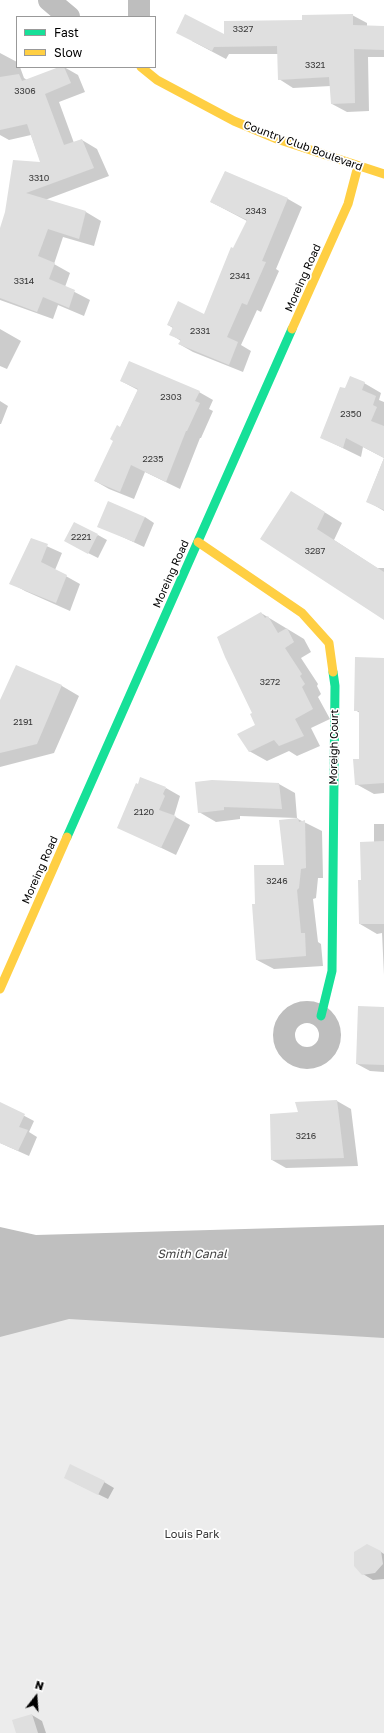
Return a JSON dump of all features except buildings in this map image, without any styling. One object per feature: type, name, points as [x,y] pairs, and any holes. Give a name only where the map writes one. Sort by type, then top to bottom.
[{"type":"street","points":[[49,0],[68,16]]},
{"type":"street","points":[[139,0],[139,16]]},
{"type":"street","name":"Country Club Boulevard","points":[[142,68],[157,80],[192,100],[234,121],[277,139],[384,174]]},
{"type":"street","name":"Moreing Road","points":[[0,988],[348,204],[358,166]]},
{"type":"street","name":"Moreigh Court","points":[[198,542],[302,613],[328,643],[335,686],[332,971],[321,1016]]},
{"type":"green space","name":"Louis Park","points":[[54,1314],[384,1336],[384,1733],[0,1733],[0,1327]]},
{"type":"water","name":"Smith Canal","points":[[384,1225],[384,1338],[69,1319],[0,1337],[0,1227],[36,1235]]},
{"type":"traffic: fast","points":[[67,837],[292,329]]},
{"type":"traffic: fast","points":[[321,1016],[332,971],[335,686],[333,672]]},
{"type":"traffic: slow","points":[[142,68],[157,80],[234,121],[277,139],[384,174]]},
{"type":"traffic: slow","points":[[292,329],[348,204],[358,166]]},
{"type":"traffic: slow","points":[[198,542],[302,613],[329,643],[333,672]]},
{"type":"traffic: slow","points":[[0,989],[67,837]]}]
